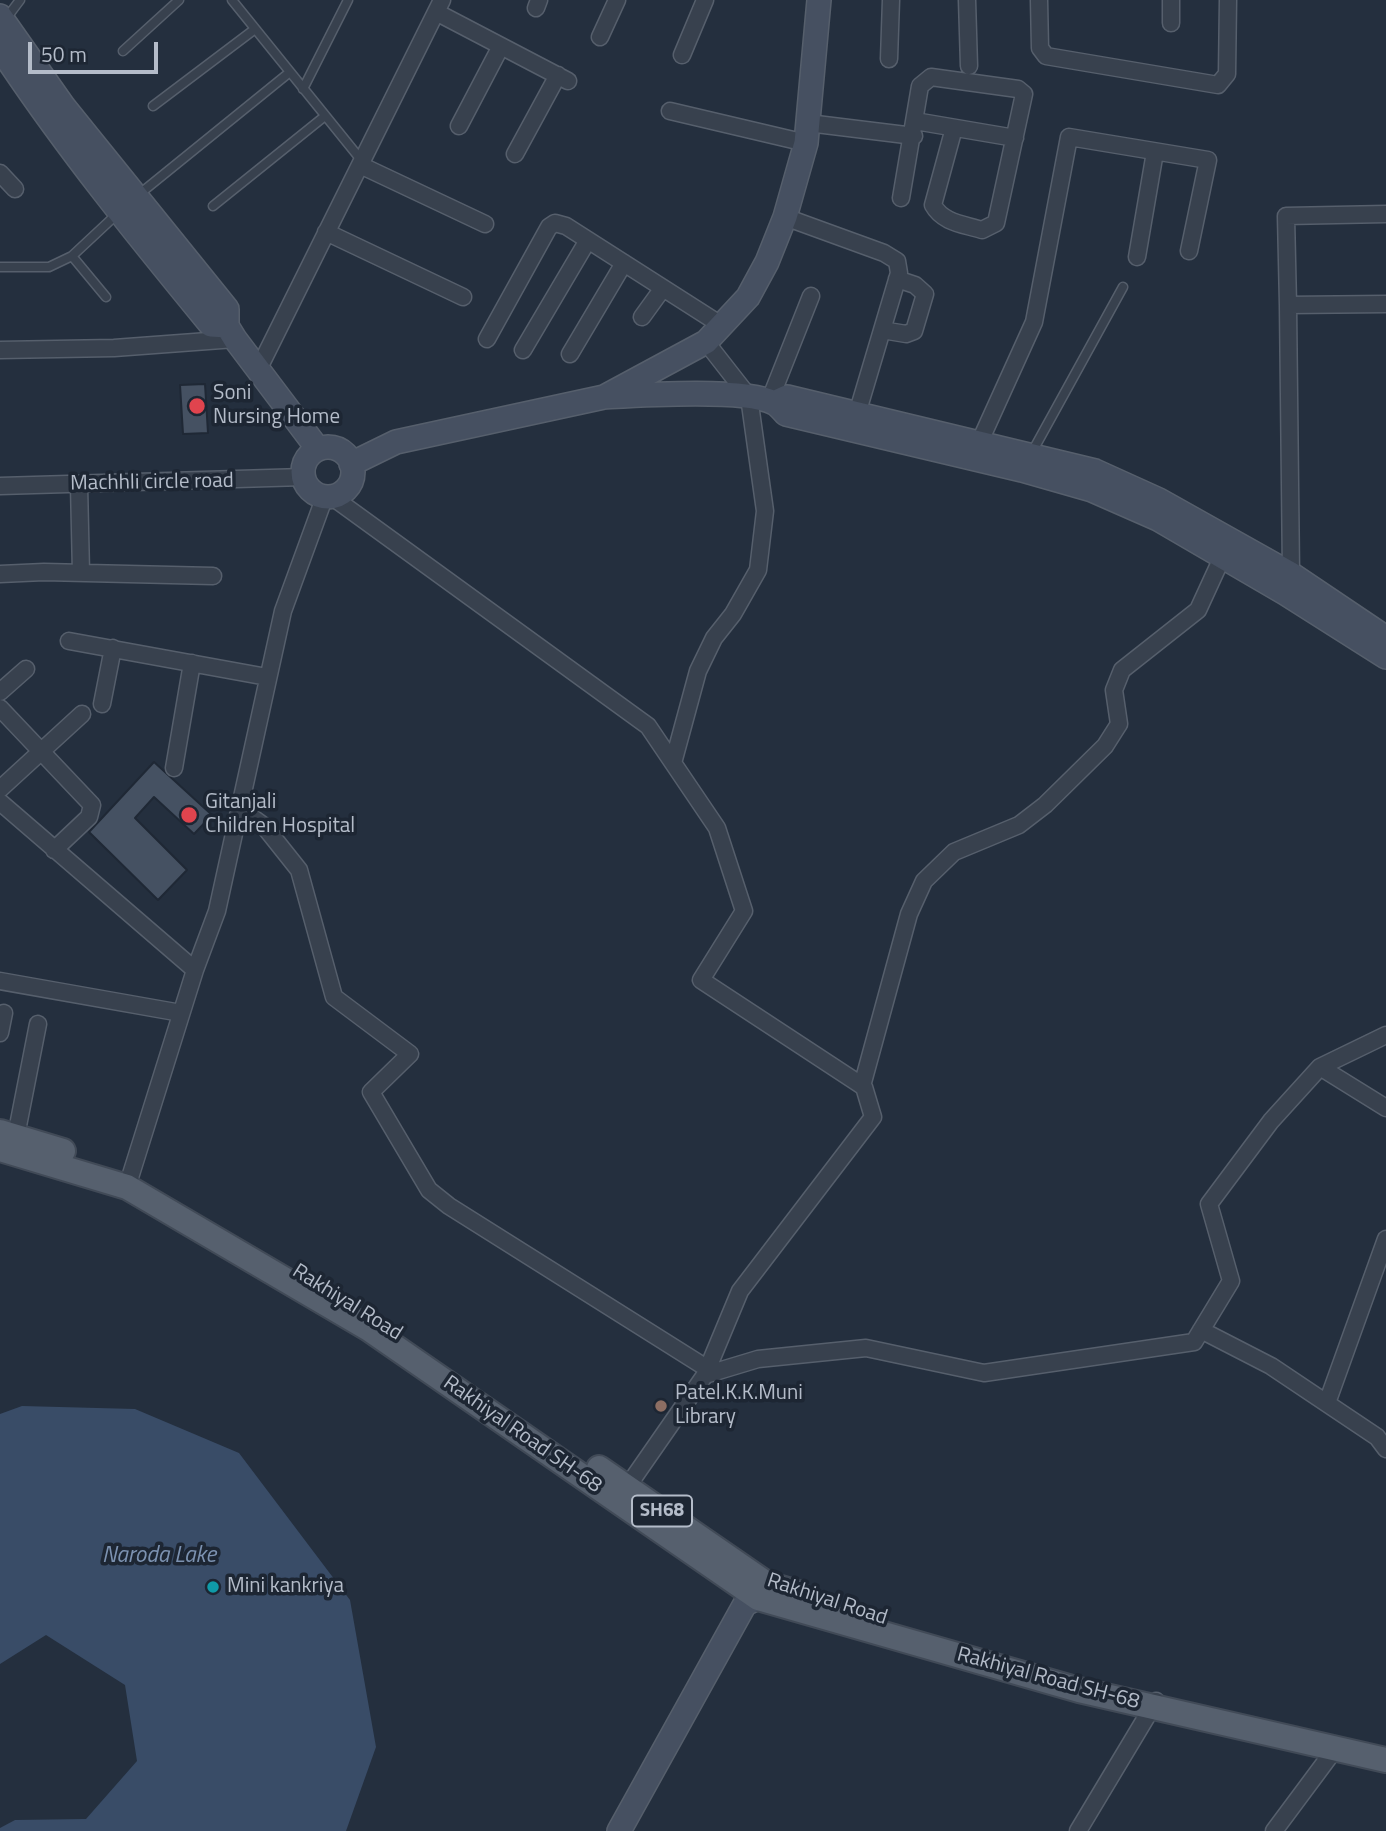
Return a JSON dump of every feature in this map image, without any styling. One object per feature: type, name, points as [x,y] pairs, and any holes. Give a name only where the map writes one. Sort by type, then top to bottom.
[{"type":"main road","name":"Rakhiyal Road","points":[[5,1139],[128,1181],[199,1209],[376,1321],[763,1591],[1120,1689],[1156,1702],[1386,1745]]},
{"type":"main road","name":"Rakhiyal Road SH-68","points":[[1156,1702],[1386,1760]]},
{"type":"street","points":[[600,37],[617,0]]},
{"type":"street","points":[[682,55],[705,0]]},
{"type":"street","points":[[604,397],[713,333],[748,296],[767,262],[785,217],[807,133],[819,0]]},
{"type":"street","points":[[890,59],[891,0]]},
{"type":"street","points":[[967,0],[969,66]]},
{"type":"street","points":[[1039,0],[1040,48],[1046,56],[1218,85],[1227,74],[1228,0]]},
{"type":"street","points":[[1171,0],[1171,23]]},
{"type":"street","points":[[259,368],[439,6],[501,46],[563,78],[515,154]]},
{"type":"street","points":[[2,19],[64,107],[127,205]]},
{"type":"street","points":[[459,126],[501,46]]},
{"type":"street","points":[[0,48],[45,115],[227,309],[231,333],[318,449]]},
{"type":"street","points":[[901,198],[920,86],[931,77],[1018,89],[1024,93],[996,223],[982,230],[939,215],[933,205],[954,128]]},
{"type":"street","points":[[670,111],[807,133],[954,128],[1015,138]]},
{"type":"street","points":[[976,451],[1034,323],[1069,137],[1208,160],[1189,251]]},
{"type":"street","points":[[1137,257],[1156,152]]},
{"type":"street","points":[[361,163],[485,224]]},
{"type":"street","points":[[0,173],[15,189]]},
{"type":"street","points":[[1291,574],[1286,216],[1386,214]]},
{"type":"street","points":[[785,217],[884,253],[897,261],[897,279],[857,414]]},
{"type":"street","points":[[486,338],[549,227],[555,223],[566,226],[663,288],[713,333],[764,401],[786,414],[976,451],[1031,454],[1095,471],[1159,500],[1226,549],[1386,657]]},
{"type":"street","points":[[326,232],[463,297]]},
{"type":"street","points":[[523,349],[588,240]]},
{"type":"street","points":[[570,354],[624,263]]},
{"type":"street","points":[[882,330],[906,334],[914,331],[923,303],[925,294],[915,285],[897,279]]},
{"type":"street","points":[[642,317],[663,288]]},
{"type":"street","points":[[673,762],[698,671],[714,638],[733,614],[758,570],[765,511],[764,401],[811,296]]},
{"type":"street","points":[[1288,305],[1386,304]]},
{"type":"street","points":[[0,350],[114,348],[231,333]]},
{"type":"street","points":[[351,464],[396,442],[604,397],[677,394],[764,401],[788,397],[857,414],[1092,490],[1226,549],[1291,574],[1386,638]]},
{"type":"street","points":[[128,1181],[195,970],[217,911],[283,611],[328,496],[349,485],[351,464],[340,450],[329,447],[318,449],[306,461],[304,477],[309,488],[328,496],[648,726],[718,828],[744,911],[701,980],[862,1086]]},
{"type":"street","name":"Machhli circle road","points":[[0,486],[304,477]]},
{"type":"street","points":[[79,485],[81,573]]},
{"type":"street","points":[[623,1494],[706,1372],[740,1291],[873,1117],[862,1086],[909,914],[924,881],[954,852],[1019,825],[1045,805],[1105,746],[1119,724],[1114,690],[1122,670],[1198,610],[1226,549]]},
{"type":"street","points":[[0,574],[213,576]]},
{"type":"street","points":[[69,641],[267,677]]},
{"type":"street","points":[[102,704],[113,648]]},
{"type":"street","points":[[174,768],[192,663]]},
{"type":"street","points":[[0,692],[26,669]]},
{"type":"street","points":[[0,708],[93,805],[89,817],[54,850]]},
{"type":"street","points":[[0,789],[82,714]]},
{"type":"street","points":[[0,802],[195,970]]},
{"type":"street","points":[[239,808],[264,826],[299,870],[334,997],[410,1054],[371,1092],[429,1190],[449,1206],[706,1372],[758,1359],[866,1348],[984,1373],[1194,1342],[1231,1281],[1209,1204],[1271,1121],[1320,1067],[1386,1035]]},
{"type":"street","points":[[0,981],[181,1013]]},
{"type":"street","points":[[0,1032],[4,1013]]},
{"type":"street","points":[[5,1139],[38,1024]]},
{"type":"street","points":[[1320,1067],[1386,1108]]},
{"type":"street","points":[[1327,1403],[1386,1239]]},
{"type":"street","points":[[1201,1329],[1271,1366],[1377,1437],[1386,1449]]},
{"type":"street","points":[[619,1831],[746,1604],[763,1591]]},
{"type":"street","points":[[634,1831],[759,1612],[763,1591]]},
{"type":"street","points":[[1078,1831],[1156,1702]]},
{"type":"street","points":[[1274,1831],[1335,1749]]},
{"type":"lane","points":[[2,19],[20,0]]},
{"type":"lane","points":[[123,51],[178,0]]},
{"type":"lane","points":[[232,0],[361,163]]},
{"type":"lane","points":[[303,89],[348,0]]},
{"type":"lane","points":[[153,106],[255,29]]},
{"type":"lane","points":[[0,267],[49,267],[72,256],[127,205],[290,72]]},
{"type":"lane","points":[[213,206],[325,116]]},
{"type":"lane","points":[[72,256],[106,297]]},
{"type":"lane","points":[[1031,454],[1123,287]]},
{"type":"water","name":"Naroda Lake","points":[[22,1406],[135,1409],[239,1453],[350,1600],[376,1747],[346,1831],[0,1831],[0,1828],[15,1820],[86,1819],[137,1761],[125,1685],[46,1635],[0,1664],[0,1414]]},
{"type":"building","points":[[205,384],[208,433],[183,434],[180,385]]},
{"type":"building","points":[[154,762],[212,815],[194,834],[154,797],[135,818],[187,870],[158,900],[89,832]]},
{"type":"place","name":"Soni Nursing Home","points":[[197,406]]},
{"type":"place","name":"Gitanjali Children Hospital","points":[[189,815]]},
{"type":"place","name":"Patel.K.K.Muni Library","points":[[661,1406]]},
{"type":"place","name":"Mini kankriya","points":[[213,1587]]}]
